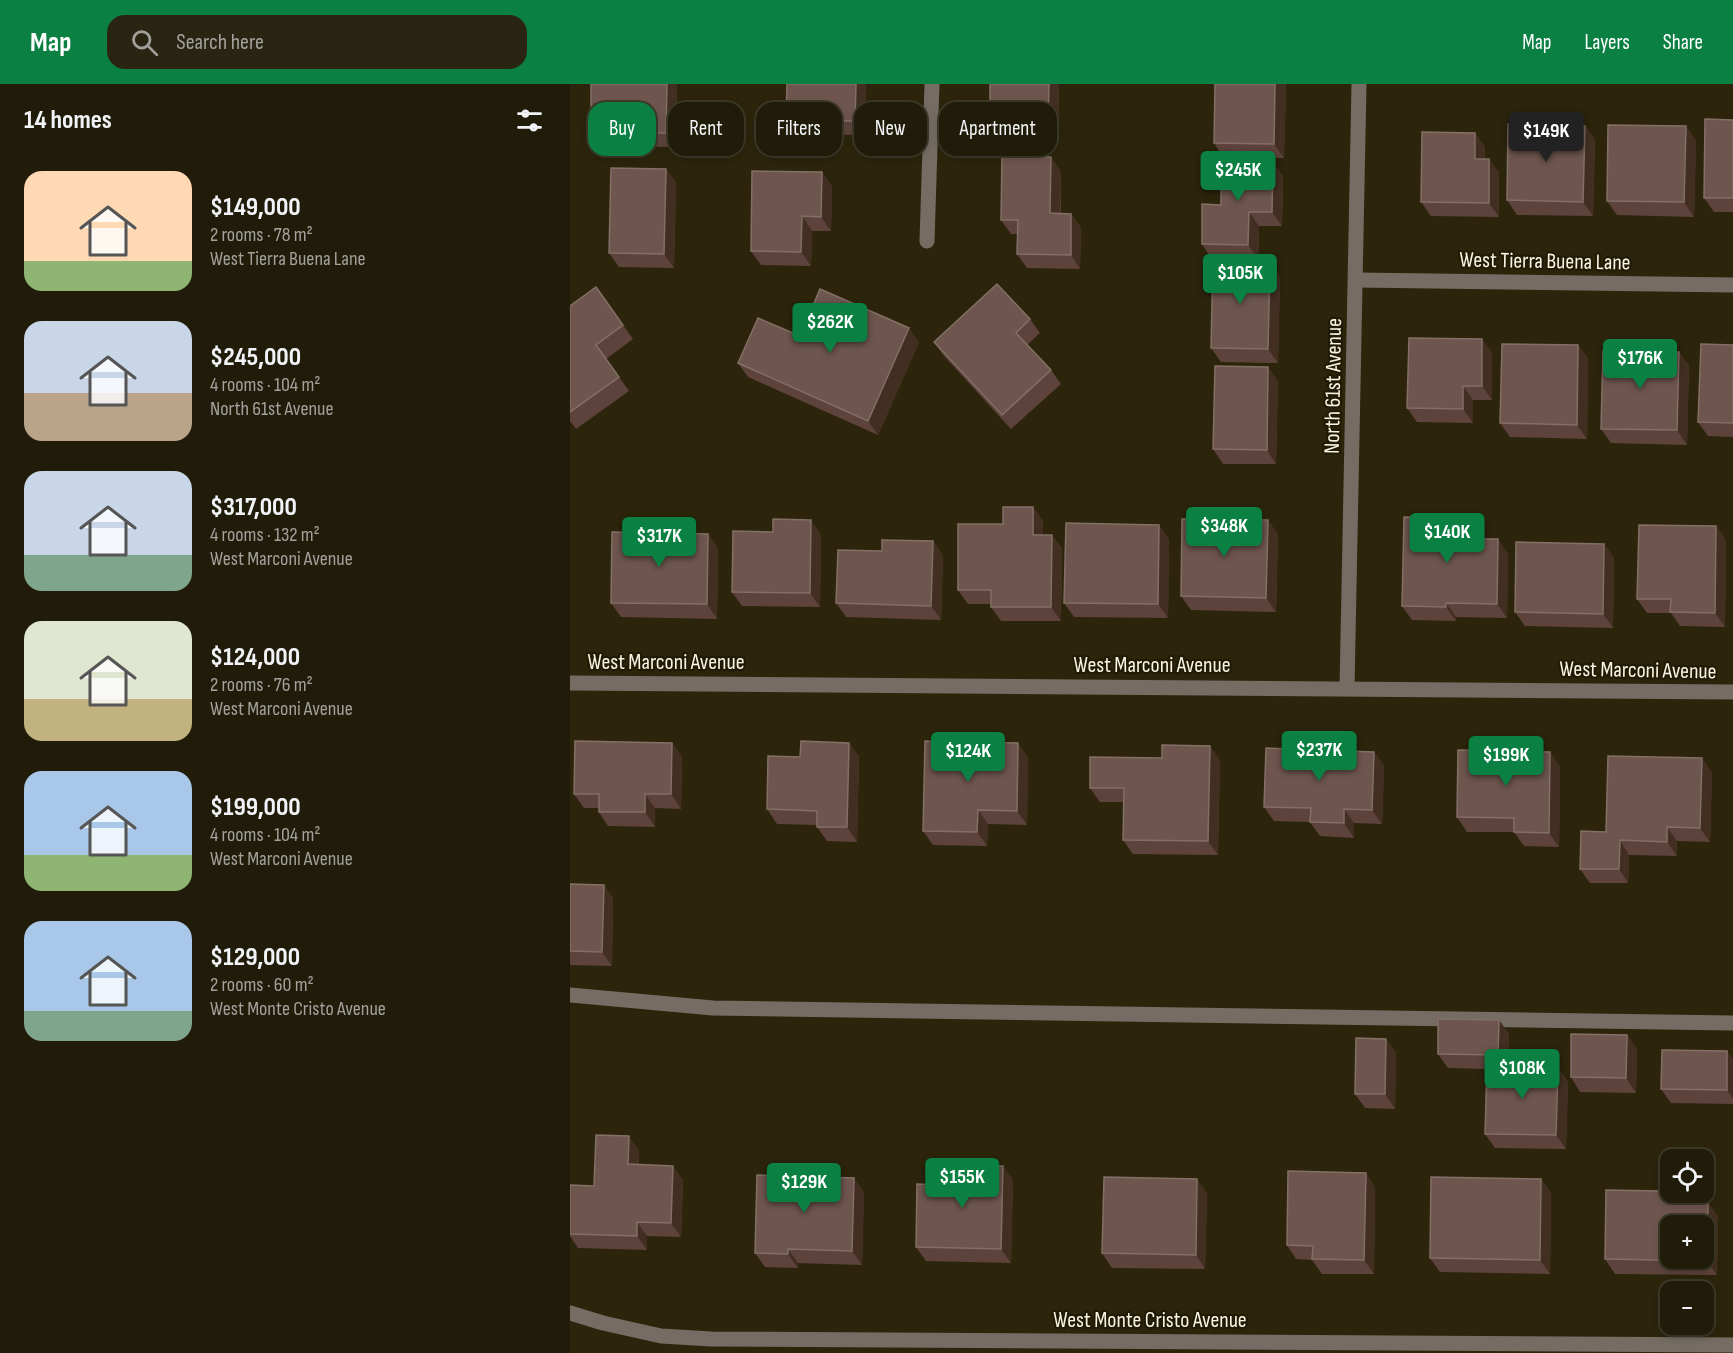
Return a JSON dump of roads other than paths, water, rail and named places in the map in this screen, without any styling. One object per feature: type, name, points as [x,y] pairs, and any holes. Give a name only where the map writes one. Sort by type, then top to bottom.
[{"type":"street","points":[[927,241],[932,84]]},
{"type":"street","name":"North 61st Avenue","points":[[1347,688],[1359,84]]},
{"type":"street","name":"West Tierra Buena Lane","points":[[1356,280],[1733,285]]},
{"type":"street","name":"West Marconi Avenue","points":[[570,683],[1733,692]]},
{"type":"street","points":[[570,995],[714,1008],[1733,1023]]},
{"type":"street","name":"West Monte Cristo Avenue","points":[[570,1314],[661,1336],[711,1339],[1733,1345]]}]
